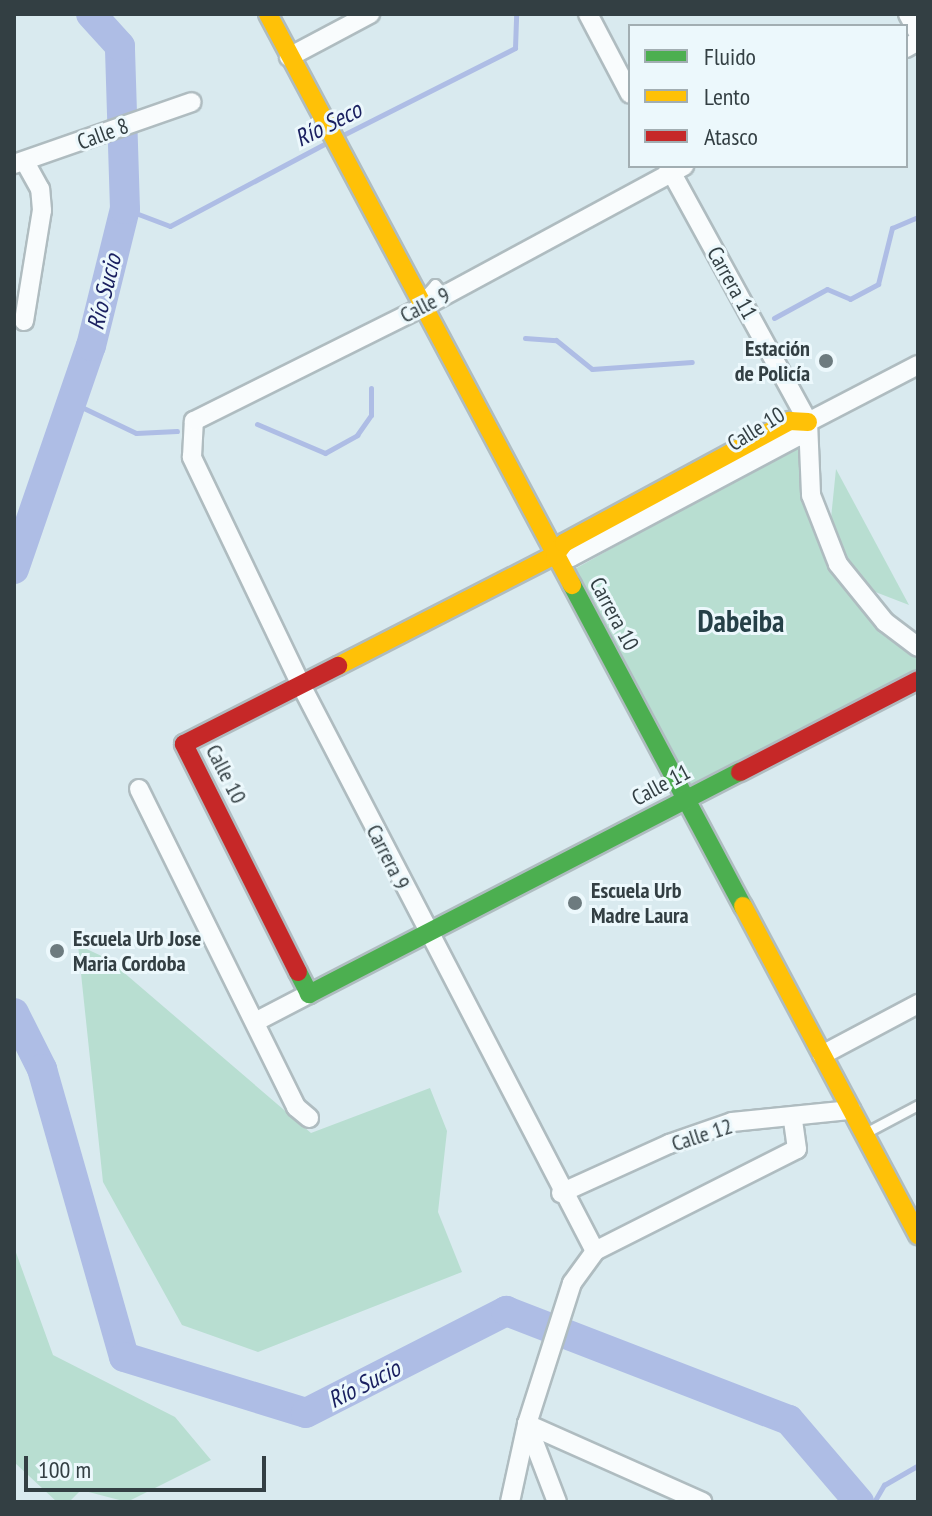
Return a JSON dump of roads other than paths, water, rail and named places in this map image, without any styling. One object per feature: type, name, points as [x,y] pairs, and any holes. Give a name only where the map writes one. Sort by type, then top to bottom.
[{"type":"street","name":"Carrera 10","points":[[268,14],[289,57],[410,268],[421,304],[918,1235]]},
{"type":"street","points":[[289,57],[370,14]]},
{"type":"street","points":[[588,14],[628,90]]},
{"type":"street","points":[[908,14],[918,33]]},
{"type":"street","name":"Calle 8","points":[[20,163],[192,102]]},
{"type":"street","points":[[20,163],[40,189],[42,210],[24,321]]},
{"type":"street","name":"Calle 9","points":[[192,457],[194,421],[421,304],[445,296],[674,168]]},
{"type":"street","name":"Carrera 11","points":[[674,168],[808,422],[811,495],[838,564],[876,613],[918,647]]},
{"type":"street","name":"Calle 10","points":[[309,994],[184,744],[555,555],[564,543],[790,421],[808,422],[918,365]]},
{"type":"street","name":"Carrera 9","points":[[192,457],[301,685],[428,936],[561,1193],[595,1251]]},
{"type":"street","name":"Calle 11","points":[[428,936],[685,799],[918,680]]},
{"type":"street","points":[[139,789],[257,1021],[296,1107],[309,1118]]},
{"type":"street","points":[[257,1021],[428,936]]},
{"type":"street","points":[[822,1055],[918,1004]]},
{"type":"street","name":"Calle 12","points":[[561,1193],[732,1122],[793,1119],[851,1110]]},
{"type":"street","points":[[510,1502],[527,1424],[572,1283],[595,1251],[797,1149],[793,1119]]},
{"type":"street","points":[[527,1424],[677,1496],[702,1502]]},
{"type":"street","points":[[527,1424],[557,1502]]},
{"type":"lane","points":[[864,1134],[918,1105]]},
{"type":"waterway","name":"Río Sucio","points":[[14,569],[91,346],[125,209],[120,46],[91,14]]},
{"type":"waterway","name":"Río Seco","points":[[341,136],[515,48],[516,14]]},
{"type":"waterway","name":"Río Seco","points":[[125,209],[170,226],[328,142]]},
{"type":"waterway","points":[[774,318],[827,289],[850,299],[878,284],[892,228],[918,217]]},
{"type":"waterway","points":[[525,338],[556,340],[592,369],[692,362]]},
{"type":"waterway","points":[[257,424],[325,453],[357,435],[371,415],[371,388]]},
{"type":"waterway","points":[[71,402],[136,433],[177,431]]},
{"type":"waterway","name":"Río Sucio","points":[[14,1013],[42,1069],[124,1357],[306,1413],[506,1311],[789,1420],[859,1502]]},
{"type":"waterway","points":[[874,1502],[884,1485],[918,1465]]},
{"type":"place","name":"Estación de Policía","points":[[826,361]]},
{"type":"place","name":"Escuela Urb Madre Laura","points":[[575,903]]},
{"type":"place","name":"Escuela Urb Jose Maria Cordoba","points":[[57,951]]},
{"type":"district","name":"Dabeiba","points":[[741,621]]}]
